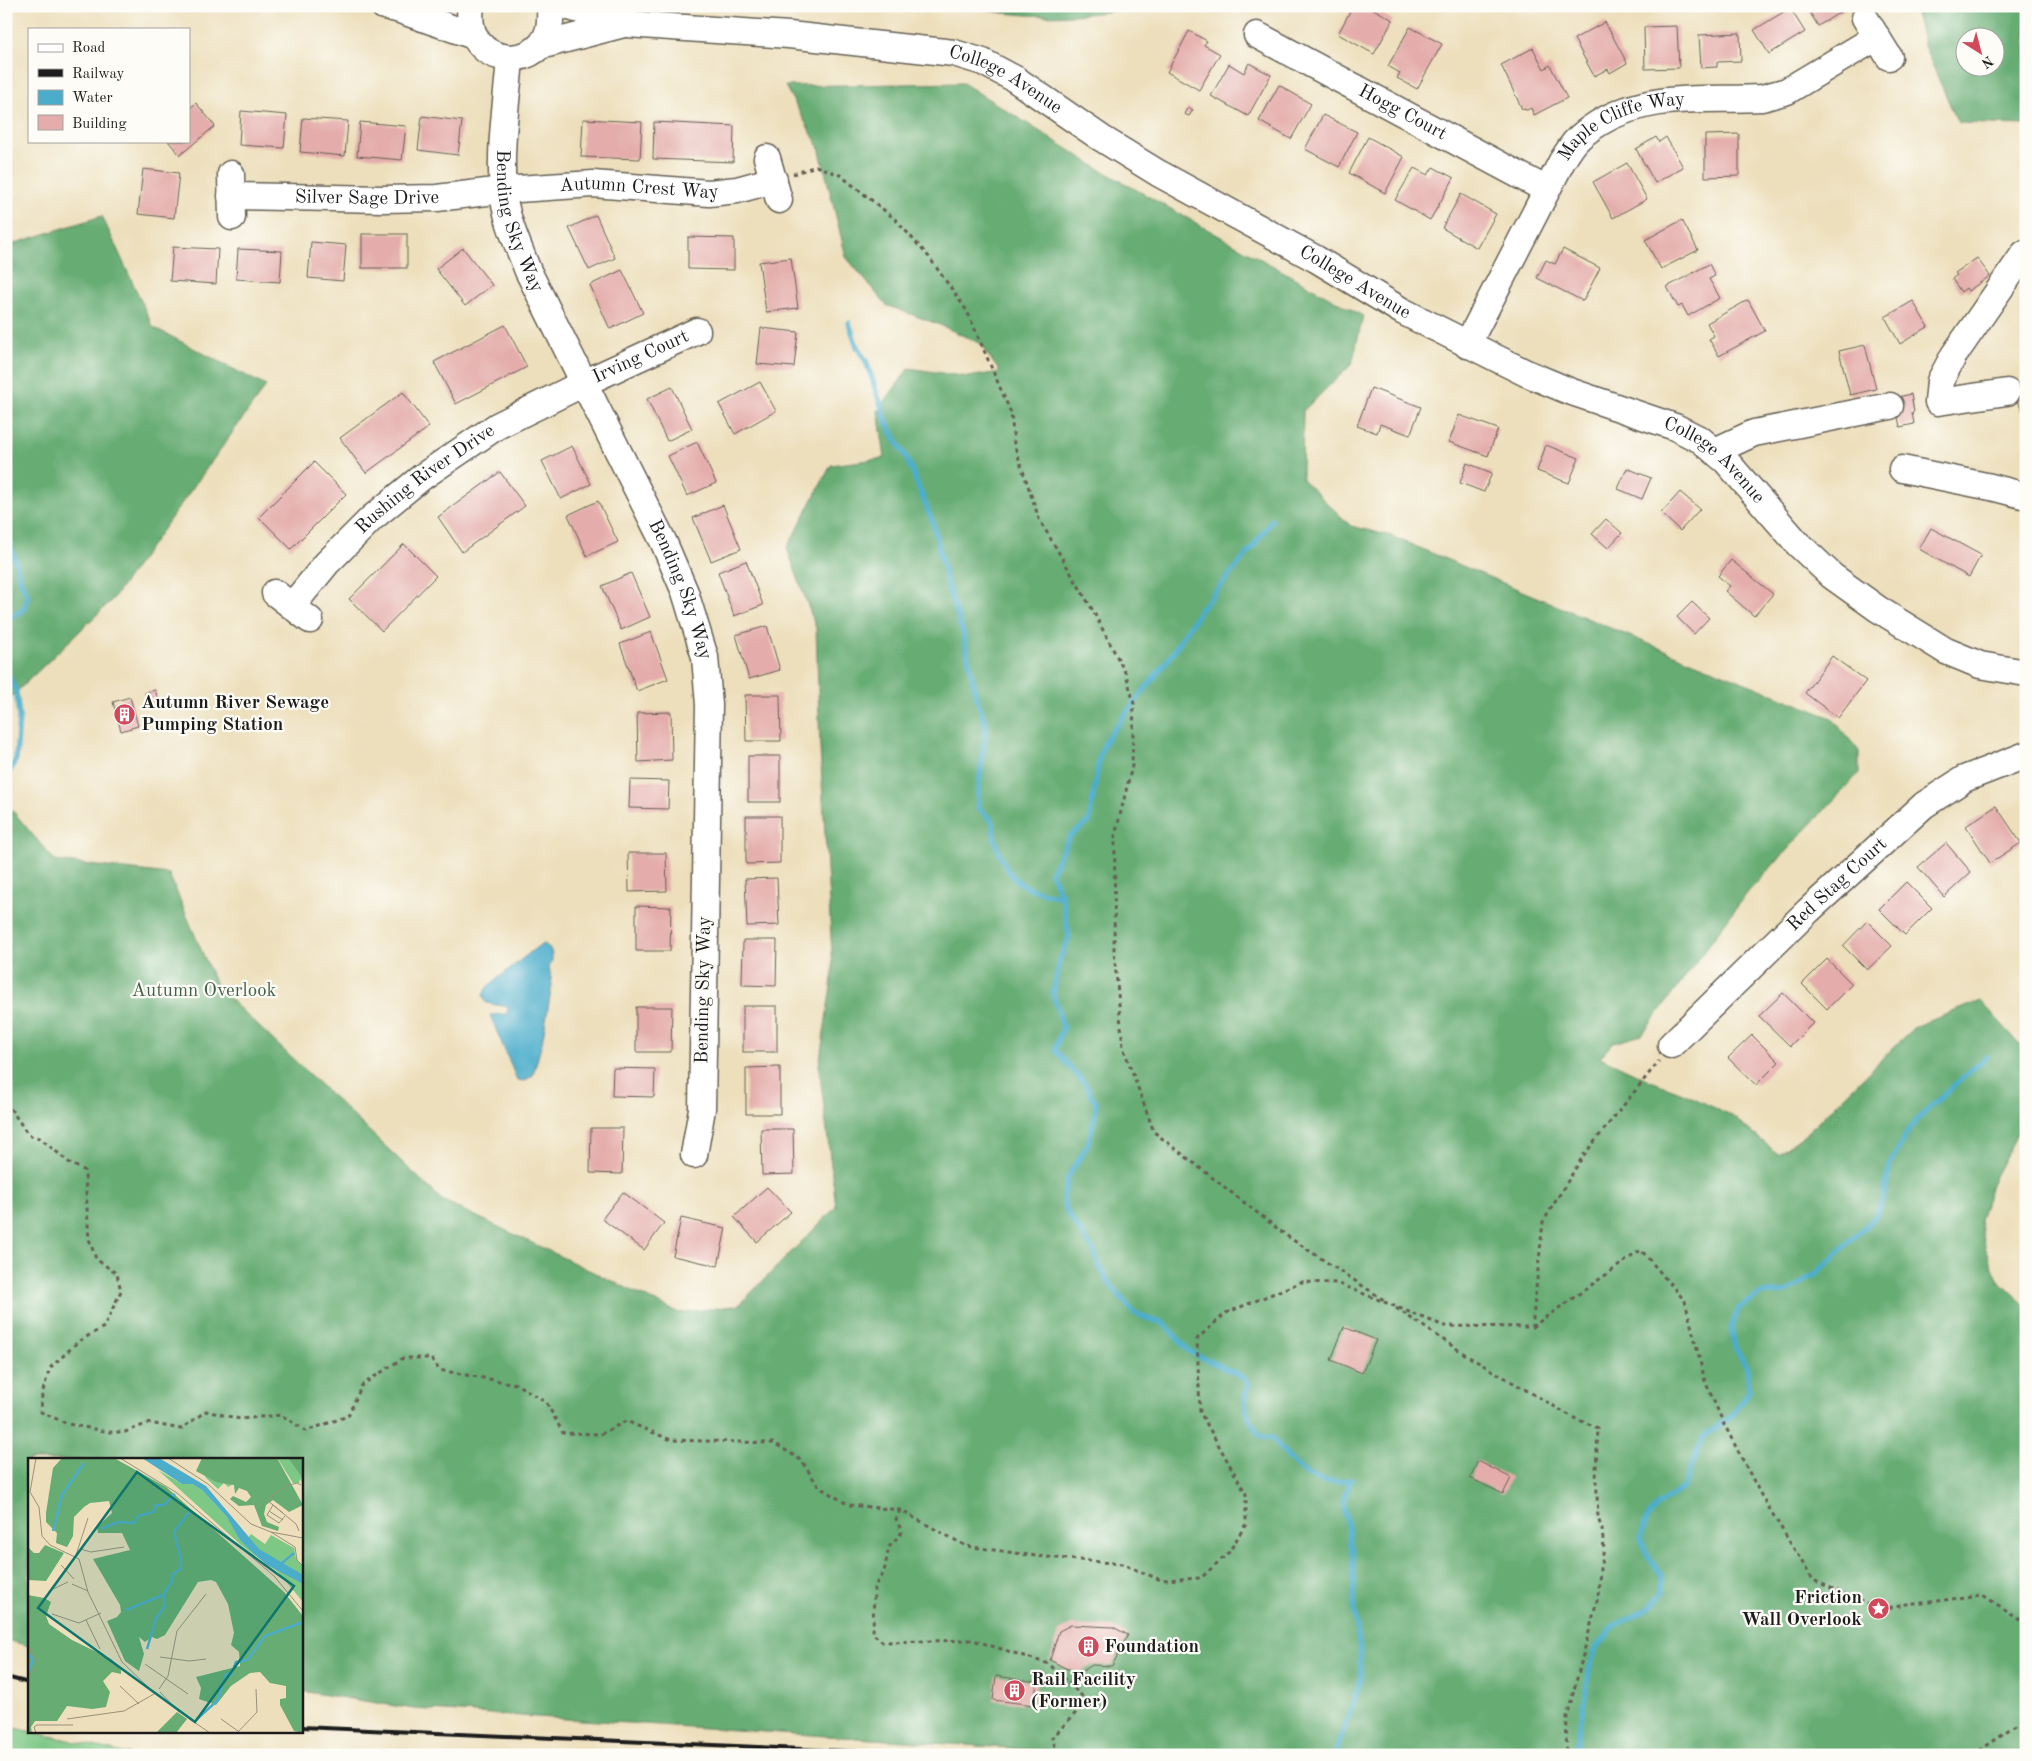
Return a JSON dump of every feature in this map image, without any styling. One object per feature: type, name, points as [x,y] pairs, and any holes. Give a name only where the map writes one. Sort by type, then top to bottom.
[{"type":"street","points":[[471,6],[469,22],[474,36],[481,46],[491,54],[510,58]]},
{"type":"street","points":[[540,46],[550,29],[551,10],[549,6]]},
{"type":"street","name":"College Avenue","points":[[566,6],[627,24],[798,36],[954,53],[983,62],[1014,79],[1101,138],[1158,173],[1316,259],[1402,311],[1526,373],[1569,391],[1674,427],[1701,440],[1726,461],[1798,544],[1832,576],[1878,609],[1946,651],[1980,665],[2026,673]]},
{"type":"street","points":[[400,7],[474,36]]},
{"type":"street","name":"College Avenue","points":[[510,58],[529,54],[540,46],[627,24]]},
{"type":"street","name":"Hogg Court","points":[[1271,35],[1547,190]]},
{"type":"street","name":"Maple Cliffe Way","points":[[1468,345],[1562,161],[1576,141],[1607,118],[1652,102],[1775,96],[1787,91],[1877,38]]},
{"type":"street","name":"Bending Sky Way","points":[[510,58],[503,149],[503,190],[510,226],[528,271],[686,592],[705,657],[709,705],[703,1099],[694,1155]]},
{"type":"street","name":"Autumn Crest Way","points":[[503,190],[594,184],[709,193],[737,190],[773,179]]},
{"type":"street","name":"Silver Sage Drive","points":[[231,196],[437,198],[503,190]]},
{"type":"street","points":[[2007,392],[1938,402],[1940,381],[1954,355],[2024,254]]},
{"type":"street","name":"Irving Court","points":[[584,382],[697,331]]},
{"type":"street","name":"Rushing River Drive","points":[[292,606],[327,563],[372,518],[422,476],[497,426],[584,382]]},
{"type":"street","points":[[1715,450],[1754,433],[1890,406]]},
{"type":"street","points":[[1902,469],[2026,496]]},
{"type":"street","name":"Red Stag Court","points":[[1671,1045],[1808,911],[1924,805],[1964,779],[2026,755]]},
{"type":"path","points":[[773,179],[816,166],[840,175],[894,219],[929,257],[967,311],[986,353],[1010,414],[1014,444],[1039,519],[1092,609],[1126,674],[1134,704],[1132,766],[1115,836],[1114,951],[1123,1047],[1154,1132],[1287,1236],[1469,1357],[1576,1419],[1598,1428],[1596,1470],[1598,1518],[1602,1529],[1604,1549],[1596,1604],[1567,1717],[1566,1755]]},
{"type":"path","points":[[1532,1327],[1543,1222],[1583,1156],[1671,1045]]},
{"type":"path","points":[[6,1102],[31,1136],[40,1138],[70,1164],[84,1170],[86,1176],[89,1238],[96,1259],[117,1274],[121,1291],[104,1327],[79,1341],[50,1368],[42,1394],[41,1412],[68,1424],[109,1432],[125,1432],[149,1423],[181,1429],[206,1411],[240,1419],[281,1415],[306,1431],[348,1416],[362,1385],[403,1358],[431,1358],[439,1370],[516,1384],[546,1402],[563,1433],[601,1434],[626,1421],[671,1440],[774,1443],[801,1460],[819,1487],[849,1506],[900,1510],[966,1546],[1036,1556],[1122,1564],[1161,1580],[1201,1578],[1229,1552],[1246,1524],[1246,1494],[1200,1412],[1197,1339],[1226,1313],[1301,1282],[1337,1283],[1444,1326],[1532,1327],[1641,1250],[1685,1301],[1705,1381],[1723,1422],[1761,1495],[1813,1580],[1878,1609],[1981,1595],[2026,1624]]},
{"type":"path","points":[[900,1510],[896,1519],[902,1532],[889,1547],[884,1572],[874,1587],[873,1634],[883,1642],[973,1640],[1049,1664],[1064,1676],[1082,1696],[1085,1703],[1052,1738],[1058,1755]]},
{"type":"path","points":[[1973,1755],[2026,1719]]},
{"type":"green space","points":[[981,6],[1147,6],[1098,13],[1048,16],[1002,13]]},
{"type":"green space","points":[[1914,6],[2026,6],[2026,125],[1958,123],[1925,48]]},
{"type":"green space","name":"Autumn Overlook","points":[[963,83],[1101,170],[1363,316],[1352,364],[1303,411],[1302,479],[1351,526],[1391,536],[1832,718],[1859,751],[1859,773],[1748,892],[1642,1035],[1613,1043],[1600,1057],[1732,1116],[1778,1154],[1807,1133],[1914,1027],[1981,1001],[2024,1049],[2024,1121],[1991,1184],[1980,1221],[1987,1254],[1999,1281],[2026,1306],[2026,1755],[1116,1755],[414,1709],[302,1691],[302,1458],[28,1458],[28,1646],[6,1640],[6,803],[55,861],[169,874],[217,987],[442,1200],[679,1313],[739,1305],[836,1207],[819,1066],[833,972],[820,748],[816,628],[787,548],[831,465],[885,458],[878,411],[909,368],[968,377],[1000,372],[979,343],[940,325],[886,305],[846,257],[819,147],[785,86]]},
{"type":"green space","points":[[102,216],[153,327],[266,386],[112,600],[6,702],[6,246]]},
{"type":"green space","points":[[6,1726],[28,1731],[28,1734],[41,1734],[133,1755],[6,1755]]},
{"type":"water","points":[[544,944],[552,954],[552,963],[549,966],[552,985],[542,1043],[533,1075],[525,1081],[517,1080],[490,1015],[507,1014],[508,1007],[486,1003],[483,995],[487,987],[537,947]]},
{"type":"building","points":[[1353,6],[1368,6],[1393,20],[1374,54],[1338,34]]},
{"type":"building","points":[[1806,6],[1850,6],[1818,26]]},
{"type":"building","points":[[1790,8],[1805,32],[1769,54],[1754,30]]},
{"type":"building","points":[[1605,22],[1627,63],[1610,73],[1608,69],[1594,76],[1574,39]]},
{"type":"building","points":[[1677,26],[1679,68],[1645,69],[1644,27]]},
{"type":"building","points":[[1410,27],[1442,44],[1417,89],[1397,78],[1400,73],[1388,66]]},
{"type":"building","points":[[1189,31],[1207,41],[1204,45],[1220,54],[1199,90],[1167,72]]},
{"type":"building","points":[[1740,33],[1741,61],[1717,62],[1717,67],[1701,68],[1699,35]]},
{"type":"building","points":[[1533,48],[1544,69],[1550,65],[1567,98],[1534,115],[1531,108],[1527,110],[1522,109],[1501,65]]},
{"type":"building","points":[[1249,63],[1271,75],[1248,116],[1211,96],[1229,64],[1244,73]]},
{"type":"building","points":[[1279,85],[1311,104],[1291,139],[1259,121]]},
{"type":"building","points":[[196,103],[215,126],[180,155],[169,142],[190,142],[190,108]]},
{"type":"building","points":[[1188,107],[1193,110],[1189,116],[1184,114]]},
{"type":"building","points":[[241,111],[287,115],[284,148],[239,145]]},
{"type":"building","points":[[1323,115],[1357,132],[1339,167],[1305,149]]},
{"type":"building","points":[[422,116],[462,121],[458,155],[418,150]]},
{"type":"building","points":[[303,118],[348,121],[345,156],[300,152]]},
{"type":"building","points":[[583,119],[642,122],[640,159],[581,157]]},
{"type":"building","points":[[360,122],[406,126],[402,160],[357,156]]},
{"type":"building","points":[[654,122],[734,126],[733,162],[653,159]]},
{"type":"building","points":[[1739,134],[1739,176],[1705,177],[1705,135]]},
{"type":"building","points":[[1368,137],[1404,157],[1385,193],[1349,173]]},
{"type":"building","points":[[1656,137],[1659,142],[1666,137],[1683,167],[1655,183],[1636,149]]},
{"type":"building","points":[[1627,163],[1647,199],[1613,218],[1593,182]]},
{"type":"building","points":[[1433,167],[1454,178],[1430,220],[1395,200],[1414,168],[1428,175]]},
{"type":"building","points":[[143,169],[179,173],[174,218],[138,214]]},
{"type":"building","points":[[1461,194],[1496,214],[1477,248],[1442,228]]},
{"type":"building","points":[[596,215],[615,258],[589,270],[569,228]]},
{"type":"building","points":[[1682,220],[1698,250],[1661,269],[1645,240]]},
{"type":"building","points":[[362,234],[407,234],[407,268],[362,268]]},
{"type":"building","points":[[688,237],[734,238],[734,270],[688,269]]},
{"type":"building","points":[[311,242],[346,245],[343,281],[308,278]]},
{"type":"building","points":[[173,247],[218,249],[216,284],[170,281]]},
{"type":"building","points":[[463,248],[492,285],[465,306],[436,269]]},
{"type":"building","points":[[238,249],[282,251],[280,282],[236,279]]},
{"type":"building","points":[[1563,249],[1600,268],[1583,301],[1537,278],[1546,260],[1555,264]]},
{"type":"building","points":[[791,258],[798,308],[766,312],[759,262]]},
{"type":"building","points":[[1977,258],[1990,276],[1968,291],[1966,288],[1961,292],[1952,279],[1957,275],[1955,273]]},
{"type":"building","points":[[1709,264],[1715,276],[1709,279],[1720,298],[1688,316],[1682,305],[1678,307],[1667,287]]},
{"type":"building","points":[[622,270],[643,313],[610,329],[590,285]]},
{"type":"building","points":[[1748,300],[1765,331],[1719,356],[1709,339],[1714,336],[1707,323]]},
{"type":"building","points":[[1913,301],[1928,327],[1900,344],[1885,317]]},
{"type":"building","points":[[505,325],[527,367],[456,404],[434,362]]},
{"type":"building","points":[[761,328],[798,332],[794,367],[757,364]]},
{"type":"building","points":[[1865,345],[1876,389],[1850,395],[1839,351]]},
{"type":"building","points":[[760,382],[776,411],[735,434],[719,404]]},
{"type":"building","points":[[672,387],[692,429],[667,441],[647,399]]},
{"type":"building","points":[[2026,387],[2026,416],[2013,395]]},
{"type":"building","points":[[1371,388],[1421,407],[1410,435],[1380,424],[1377,433],[1357,426]]},
{"type":"building","points":[[403,392],[429,427],[366,473],[340,438]]},
{"type":"building","points":[[1911,394],[1914,424],[1900,427],[1894,398]]},
{"type":"building","points":[[1459,415],[1498,429],[1488,456],[1449,442]]},
{"type":"building","points":[[697,442],[716,483],[687,496],[668,456]]},
{"type":"building","points":[[1546,445],[1579,458],[1569,483],[1537,471]]},
{"type":"building","points":[[572,446],[591,484],[561,499],[542,461]]},
{"type":"building","points":[[314,462],[346,494],[291,549],[259,517]]},
{"type":"building","points":[[1467,463],[1492,473],[1484,492],[1460,483]]},
{"type":"building","points":[[1627,468],[1651,478],[1642,499],[1618,489]]},
{"type":"building","points":[[500,472],[525,506],[462,552],[438,517]]},
{"type":"building","points":[[1680,492],[1700,509],[1680,531],[1661,513]]},
{"type":"building","points":[[598,501],[618,542],[587,556],[568,515]]},
{"type":"building","points":[[723,505],[741,549],[711,561],[693,518]]},
{"type":"building","points":[[1606,519],[1622,533],[1608,548],[1592,534]]},
{"type":"building","points":[[1931,528],[1981,555],[1969,577],[1919,549]]},
{"type":"building","points":[[404,544],[436,576],[382,631],[349,599]]},
{"type":"building","points":[[1731,560],[1773,594],[1754,616],[1725,591],[1730,586],[1718,576]]},
{"type":"building","points":[[746,561],[763,605],[734,616],[718,572]]},
{"type":"building","points":[[631,573],[650,617],[621,630],[602,586]]},
{"type":"building","points":[[1692,602],[1709,618],[1694,634],[1677,617]]},
{"type":"building","points":[[767,626],[780,670],[749,679],[736,635]]},
{"type":"building","points":[[651,632],[668,679],[637,691],[620,644]]},
{"type":"building","points":[[1832,656],[1866,681],[1838,718],[1805,693]]},
{"type":"building","points":[[155,690],[159,702],[148,705],[145,693]]},
{"type":"building","points":[[745,695],[780,695],[781,741],[746,741]]},
{"type":"building","name":"Autumn River Sewage Pumping Station","points":[[130,697],[138,726],[121,731],[113,702]]},
{"type":"building","points":[[671,712],[672,760],[638,762],[637,713]]},
{"type":"building","points":[[748,756],[780,756],[780,802],[748,802]]},
{"type":"building","points":[[630,780],[669,781],[668,809],[629,808]]},
{"type":"building","points":[[1996,806],[2021,843],[1990,863],[1966,826]]},
{"type":"building","points":[[746,816],[780,816],[780,863],[746,864]]},
{"type":"building","points":[[1946,843],[1971,872],[1944,897],[1918,867]]},
{"type":"building","points":[[628,853],[666,853],[667,891],[629,892]]},
{"type":"building","points":[[777,878],[779,925],[747,926],[745,879]]},
{"type":"building","points":[[1906,882],[1932,908],[1905,935],[1879,909]]},
{"type":"building","points":[[636,906],[671,907],[670,951],[636,951]]},
{"type":"building","points":[[1867,921],[1892,946],[1867,970],[1843,946]]},
{"type":"building","points":[[743,940],[777,940],[776,986],[742,985]]},
{"type":"building","points":[[1827,959],[1852,984],[1827,1009],[1802,984]]},
{"type":"building","points":[[1783,993],[1813,1023],[1790,1046],[1759,1016]]},
{"type":"building","points":[[743,1006],[777,1006],[777,1052],[743,1052]]},
{"type":"building","points":[[636,1007],[672,1007],[671,1052],[636,1052]]},
{"type":"building","points":[[1752,1035],[1779,1062],[1756,1085],[1728,1058]]},
{"type":"building","points":[[780,1067],[780,1114],[746,1114],[746,1068]]},
{"type":"building","points":[[613,1068],[655,1069],[654,1097],[612,1096]]},
{"type":"building","points":[[591,1128],[623,1128],[622,1174],[590,1173]]},
{"type":"building","points":[[761,1129],[793,1129],[794,1174],[762,1175]]},
{"type":"building","points":[[767,1187],[791,1212],[757,1242],[734,1217]]},
{"type":"building","points":[[623,1192],[664,1223],[644,1250],[602,1219]]},
{"type":"building","points":[[681,1218],[726,1228],[718,1266],[673,1256]]},
{"type":"building","points":[[1344,1327],[1376,1340],[1362,1373],[1331,1360]]},
{"type":"building","points":[[1478,1461],[1511,1478],[1503,1494],[1470,1478]]},
{"type":"building","name":"Foundation","points":[[1071,1625],[1113,1627],[1128,1635],[1112,1666],[1092,1665],[1080,1673],[1050,1660],[1059,1631]]},
{"type":"building","name":"Rail Facility (Former)","points":[[996,1676],[1037,1682],[1034,1705],[993,1700]]},
{"type":"waterway","points":[[849,323],[857,347],[866,361],[887,423],[908,461],[933,523],[948,588],[963,633],[976,695],[986,725],[978,807],[993,822],[997,847],[1009,872],[1021,884],[1030,889],[1062,897]]},
{"type":"waterway","points":[[1272,520],[1253,547],[1200,610],[1170,657],[1107,738],[1100,754],[1089,822],[1070,836],[1051,873],[1062,897],[1069,937],[1059,962],[1053,994],[1063,1027],[1055,1050],[1084,1083],[1096,1103],[1095,1116],[1088,1144],[1068,1177],[1063,1199],[1068,1214],[1094,1251],[1099,1266],[1110,1284],[1133,1312],[1150,1320],[1162,1322],[1190,1352],[1243,1377],[1249,1385],[1245,1399],[1247,1412],[1253,1425],[1261,1437],[1273,1438],[1288,1458],[1301,1470],[1323,1481],[1351,1480],[1343,1501],[1352,1549],[1355,1616],[1360,1650],[1361,1680],[1335,1755]]},
{"type":"waterway","points":[[6,536],[10,542],[21,582],[28,597],[24,609],[10,618],[6,617]]},
{"type":"waterway","points":[[6,670],[16,691],[19,717],[16,759],[6,779]]},
{"type":"waterway","points":[[1575,1755],[1590,1666],[1596,1648],[1613,1627],[1650,1607],[1663,1592],[1663,1577],[1649,1558],[1640,1539],[1648,1517],[1659,1505],[1684,1487],[1704,1436],[1732,1416],[1749,1392],[1747,1367],[1735,1348],[1731,1328],[1739,1308],[1761,1294],[1787,1292],[1817,1273],[1875,1217],[1884,1196],[1890,1164],[1909,1129],[1930,1107],[1986,1057]]},
{"type":"railway","points":[[6,1677],[28,1683]]},
{"type":"railway","points":[[302,1727],[938,1755]]},
{"type":"place","name":"Autumn River Sewage Pumping Station","points":[[125,714]]},
{"type":"place","name":"Friction Wall Overlook","points":[[1878,1609]]},
{"type":"place","name":"Foundation","points":[[1088,1647]]},
{"type":"place","name":"Rail Facility (Former)","points":[[1015,1691]]}]
